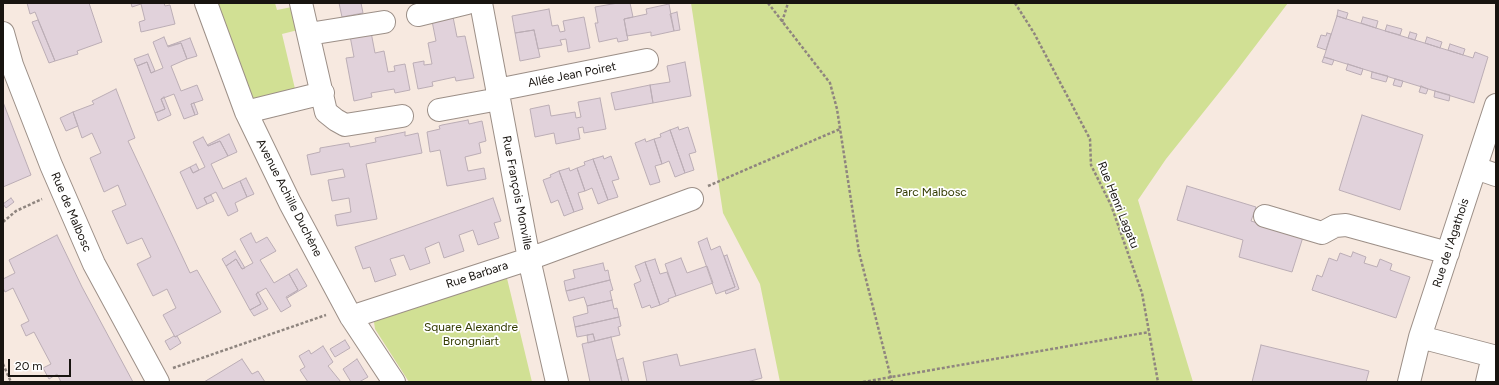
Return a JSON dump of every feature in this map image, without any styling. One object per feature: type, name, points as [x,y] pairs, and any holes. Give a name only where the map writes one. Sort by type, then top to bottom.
[{"type":"street","name":"Avenue Achille Duchène","points":[[206,3],[246,112],[290,203],[348,309],[394,382]]},
{"type":"street","points":[[301,3],[323,93],[326,112],[345,125],[402,116]]},
{"type":"street","points":[[418,15],[467,3]]},
{"type":"street","name":"Rue François Monville","points":[[481,3],[529,259],[557,382]]},
{"type":"street","points":[[309,34],[384,22]]},
{"type":"street","name":"Rue de Malbosc","points":[[3,33],[12,65],[48,158],[94,264],[157,380]]},
{"type":"street","name":"Allée Jean Poiret","points":[[438,110],[498,94],[647,60]]},
{"type":"street","points":[[246,112],[323,93]]},
{"type":"street","name":"Rue de l'Agathois","points":[[1409,382],[1420,337],[1496,105]]},
{"type":"street","points":[[1476,168],[1496,175]]},
{"type":"street","name":"Rue Barbara","points":[[348,309],[529,259],[692,199]]},
{"type":"street","points":[[1265,216],[1322,233],[1335,226],[1346,225],[1448,253]]},
{"type":"street","points":[[1420,337],[1493,356],[1487,382]]},
{"type":"path","points":[[768,3],[830,83],[840,129],[858,252],[892,382]]},
{"type":"path","points":[[782,22],[788,3]]},
{"type":"path","name":"Rue Henri Lagatu","points":[[1015,3],[1034,33],[1090,139],[1091,165],[1111,205],[1142,293],[1158,382]]},
{"type":"path","points":[[692,199],[697,190],[840,129]]},
{"type":"path","points":[[3,222],[16,211],[44,198]]},
{"type":"path","points":[[157,380],[174,368],[197,359],[327,314],[348,309]]},
{"type":"path","points":[[863,382],[1149,332]]},
{"type":"path","points":[[3,364],[11,382]]},
{"type":"green space","points":[[217,3],[275,3],[277,10],[292,7],[298,30],[282,34],[296,93],[254,103]]},
{"type":"green space","name":"Parc Malbosc","points":[[691,3],[1288,3],[1234,74],[1166,159],[1138,200],[1193,382],[780,382],[760,284],[723,213]]},
{"type":"green space","name":"Square Alexandre Brongniart","points":[[505,270],[532,382],[409,382],[375,329],[374,322],[377,316]]},
{"type":"building","points":[[27,3],[89,3],[102,42],[77,51],[78,54],[55,61],[35,12],[30,14]]},
{"type":"building","points":[[131,3],[164,3],[165,6],[170,5],[175,24],[141,32],[139,22],[145,20],[141,4],[132,7]]},
{"type":"building","points":[[339,3],[361,3],[363,13],[342,17]]},
{"type":"building","points":[[618,3],[630,3],[633,17],[624,19],[628,40],[618,42],[617,38],[599,42],[595,23],[598,23],[595,7]]},
{"type":"building","points":[[669,4],[674,31],[651,36],[651,32],[627,36],[624,19],[647,14],[646,9]]},
{"type":"building","points":[[549,9],[552,26],[558,25],[560,32],[565,31],[563,21],[584,17],[590,48],[568,52],[566,39],[560,40],[562,45],[538,49],[534,30],[515,33],[512,16]]},
{"type":"building","points":[[1338,10],[1348,13],[1346,19],[1337,16]]},
{"type":"building","points":[[677,12],[680,30],[674,31],[670,14]]},
{"type":"building","points":[[1337,16],[1473,58],[1475,52],[1488,57],[1474,103],[1324,57]]},
{"type":"building","points":[[453,17],[457,37],[465,36],[474,78],[456,81],[455,77],[432,82],[433,86],[418,89],[413,63],[424,61],[424,65],[432,64],[428,43],[436,41],[432,21]]},
{"type":"building","points":[[1363,17],[1378,21],[1376,28],[1361,23]]},
{"type":"building","points":[[38,20],[55,61],[49,63],[32,22]]},
{"type":"building","points":[[1387,25],[1402,29],[1400,35],[1385,31]]},
{"type":"building","points":[[534,30],[540,57],[520,61],[515,33]]},
{"type":"building","points":[[371,32],[375,53],[384,51],[388,72],[395,71],[394,66],[405,64],[410,90],[395,93],[394,89],[371,93],[372,97],[354,101],[346,58],[354,57],[350,36]]},
{"type":"building","points":[[1410,32],[1417,34],[1415,40],[1408,38]]},
{"type":"building","points":[[1327,33],[1331,34],[1326,50],[1317,47],[1321,35],[1326,36]]},
{"type":"building","points":[[164,37],[168,47],[181,43],[187,59],[171,66],[181,91],[197,85],[203,100],[191,104],[195,115],[184,119],[174,94],[161,99],[165,109],[155,113],[137,66],[147,62],[151,73],[163,68],[153,42]]},
{"type":"building","points":[[1427,37],[1442,42],[1440,48],[1425,43]]},
{"type":"building","points":[[190,38],[197,56],[187,59],[181,43],[168,46]]},
{"type":"building","points":[[1450,44],[1465,49],[1463,55],[1448,50]]},
{"type":"building","points":[[148,54],[155,71],[151,73],[147,62],[137,66],[134,59]]},
{"type":"building","points":[[1324,57],[1334,60],[1332,65],[1322,62]]},
{"type":"building","points":[[685,62],[691,96],[653,103],[650,85],[670,82],[667,66]]},
{"type":"building","points":[[1348,64],[1363,69],[1361,75],[1346,70]]},
{"type":"building","points":[[1372,72],[1388,76],[1386,82],[1371,78]]},
{"type":"building","points":[[1395,79],[1403,81],[1401,87],[1393,85]]},
{"type":"building","points":[[650,85],[653,103],[615,110],[611,93]]},
{"type":"building","points":[[1421,86],[1428,89],[1426,94],[1419,92]]},
{"type":"building","points":[[116,89],[135,138],[128,141],[190,273],[197,270],[221,312],[175,337],[163,315],[176,308],[167,289],[153,296],[137,264],[151,257],[142,238],[127,244],[112,211],[126,205],[118,185],[104,192],[90,158],[101,153],[92,133],[82,138],[73,112],[94,104],[92,101]]},
{"type":"building","points":[[1435,91],[1450,95],[1449,101],[1434,97]]},
{"type":"building","points":[[164,97],[171,115],[158,121],[155,113],[165,109],[161,99]]},
{"type":"building","points":[[600,98],[606,129],[584,133],[583,127],[578,128],[580,139],[556,144],[554,133],[535,137],[530,109],[549,105],[551,116],[575,112],[576,118],[581,117],[578,102]]},
{"type":"building","points":[[3,102],[31,175],[3,187]]},
{"type":"building","points":[[194,103],[198,114],[195,115],[191,104]]},
{"type":"building","points":[[73,112],[78,126],[66,131],[60,118]]},
{"type":"building","points":[[1362,115],[1423,135],[1400,210],[1339,190]]},
{"type":"building","points":[[468,120],[469,124],[482,121],[486,141],[479,143],[481,153],[465,157],[468,171],[484,168],[486,179],[447,186],[440,150],[430,152],[427,132],[440,129],[439,126],[442,125]]},
{"type":"building","points":[[678,127],[679,130],[688,127],[696,152],[689,154],[694,170],[685,173],[670,130]]},
{"type":"building","points":[[670,130],[685,173],[675,177],[669,161],[662,164],[654,139],[661,137],[660,134]]},
{"type":"building","points":[[405,132],[405,136],[418,133],[422,153],[366,164],[377,219],[337,226],[335,215],[351,212],[349,198],[332,201],[328,180],[345,177],[343,169],[311,175],[307,155],[320,152],[320,148],[349,143],[350,147],[376,142],[375,138]]},
{"type":"building","points":[[229,134],[237,152],[228,156],[220,141],[208,146],[207,145]]},
{"type":"building","points":[[203,137],[208,146],[220,141],[228,156],[211,164],[223,189],[240,181],[247,197],[235,203],[238,211],[228,216],[216,192],[204,198],[207,204],[197,209],[180,172],[190,167],[193,173],[205,167],[193,142]]},
{"type":"building","points":[[645,139],[646,142],[654,139],[662,164],[655,166],[660,182],[650,185],[635,143]]},
{"type":"building","points":[[603,156],[604,159],[611,156],[619,179],[612,181],[618,197],[608,200],[593,159]]},
{"type":"building","points":[[593,159],[608,200],[598,204],[592,188],[585,191],[577,168],[585,165],[584,162]]},
{"type":"building","points":[[196,164],[199,170],[193,173],[190,167]]},
{"type":"building","points":[[569,168],[570,171],[577,168],[585,191],[578,193],[583,209],[574,212],[559,171]]},
{"type":"building","points":[[559,171],[574,212],[564,216],[558,200],[551,203],[543,180],[551,177],[550,175]]},
{"type":"building","points":[[246,178],[254,194],[247,197],[240,181]]},
{"type":"building","points":[[1187,186],[1256,207],[1251,221],[1303,237],[1292,272],[1239,257],[1243,240],[1177,220]]},
{"type":"building","points":[[211,195],[214,201],[207,204],[204,198]]},
{"type":"building","points":[[11,198],[14,202],[6,208],[3,204]]},
{"type":"building","points":[[493,198],[501,221],[494,223],[499,238],[478,245],[473,230],[459,235],[464,251],[444,258],[439,242],[425,248],[430,263],[410,270],[404,255],[390,259],[396,275],[375,282],[370,267],[363,269],[355,247]]},
{"type":"building","points":[[251,233],[256,243],[267,237],[276,251],[260,260],[274,283],[289,274],[298,290],[286,297],[291,306],[281,312],[266,288],[256,294],[261,304],[250,310],[226,266],[236,259],[242,269],[253,263],[240,239]]},
{"type":"building","points":[[57,235],[82,287],[133,382],[61,382],[57,374],[49,379],[43,368],[51,364],[34,332],[26,336],[21,325],[29,321],[13,288],[5,292],[3,288],[3,279],[15,273],[9,260]]},
{"type":"building","points":[[707,238],[711,250],[720,246],[735,287],[716,294],[698,242]]},
{"type":"building","points":[[235,251],[245,268],[242,269],[236,259],[226,266],[222,259]]},
{"type":"building","points":[[1353,252],[1366,257],[1364,263],[1377,267],[1380,259],[1392,264],[1390,270],[1410,277],[1396,318],[1312,290],[1317,275],[1322,277],[1329,258],[1337,261],[1340,253],[1351,257]]},
{"type":"building","points":[[727,255],[739,289],[726,294],[725,291],[735,287],[724,256]]},
{"type":"building","points":[[681,258],[687,273],[707,266],[713,283],[676,296],[665,264]]},
{"type":"building","points":[[655,259],[660,274],[667,272],[676,296],[668,299],[669,301],[660,305],[645,262]]},
{"type":"building","points":[[645,262],[660,305],[651,308],[650,305],[642,308],[634,284],[641,281],[635,266]]},
{"type":"building","points":[[603,263],[605,271],[608,270],[610,280],[566,291],[564,281],[575,278],[573,270]]},
{"type":"building","points":[[297,269],[307,286],[287,298],[298,290],[289,274]]},
{"type":"building","points":[[610,280],[613,290],[610,291],[612,300],[587,306],[584,297],[569,301],[566,291]]},
{"type":"building","points":[[258,292],[268,309],[254,316],[250,310],[261,304],[256,294]]},
{"type":"building","points":[[612,300],[614,309],[617,308],[619,317],[575,327],[573,317],[588,313],[587,306]]},
{"type":"building","points":[[619,317],[621,326],[618,327],[620,335],[595,341],[593,334],[577,337],[575,327]]},
{"type":"building","points":[[593,334],[595,341],[588,343],[587,335]]},
{"type":"building","points":[[177,336],[181,343],[170,350],[165,341]]},
{"type":"building","points":[[611,337],[622,382],[590,382],[582,344]]},
{"type":"building","points":[[345,340],[350,348],[335,357],[330,349]]},
{"type":"building","points":[[1261,345],[1369,371],[1366,382],[1252,382]]},
{"type":"building","points":[[323,346],[333,362],[328,366],[341,382],[308,382],[300,370],[305,367],[299,356],[309,350],[311,354]]},
{"type":"building","points":[[755,349],[762,378],[747,382],[647,382],[643,362],[677,354],[680,366]]},
{"type":"building","points":[[623,358],[629,382],[622,382],[617,360]]},
{"type":"building","points":[[242,359],[252,374],[258,371],[265,382],[204,382]]},
{"type":"building","points":[[357,359],[368,377],[359,382],[351,382],[343,369]]}]
